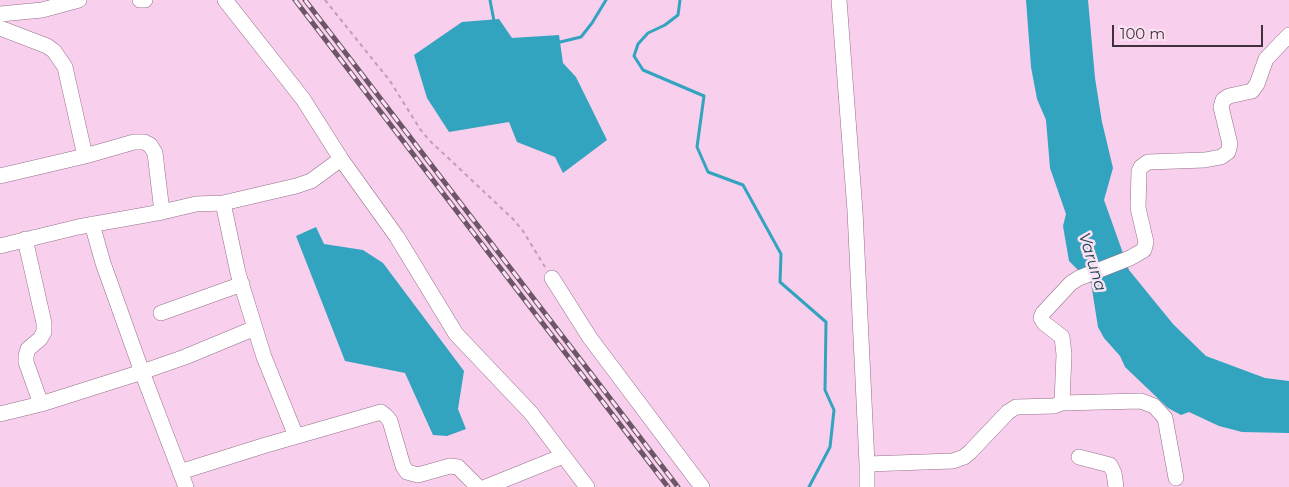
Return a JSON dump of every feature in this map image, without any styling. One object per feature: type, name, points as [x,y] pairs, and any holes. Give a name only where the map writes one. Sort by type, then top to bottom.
[{"type":"street","points":[[0,14],[42,10],[79,0]]},
{"type":"street","points":[[225,0],[303,99],[341,159],[391,228],[456,334],[530,413],[587,487]]},
{"type":"street","points":[[839,0],[855,211],[868,464],[867,487]]},
{"type":"street","points":[[0,28],[47,46],[54,51],[66,67],[85,156]]},
{"type":"street","points":[[1062,402],[1064,354],[1062,337],[1044,323],[1041,318],[1043,313],[1066,286],[1079,278],[1130,258],[1144,250],[1146,242],[1138,208],[1141,167],[1148,162],[1205,160],[1221,157],[1228,152],[1230,144],[1221,107],[1223,100],[1229,96],[1252,91],[1258,84],[1266,59],[1289,35]]},
{"type":"street","points":[[0,176],[85,156],[134,142],[144,142],[150,145],[155,153],[162,212]]},
{"type":"street","points":[[0,246],[92,224],[196,204],[223,203],[296,186],[311,181],[341,159]]},
{"type":"street","points":[[223,203],[242,284],[264,357],[296,436]]},
{"type":"street","points":[[92,224],[103,263],[186,487]]},
{"type":"street","points":[[25,239],[44,323],[44,332],[40,339],[28,349],[26,362],[41,404]]},
{"type":"street","points":[[552,278],[596,345],[702,487]]},
{"type":"street","points":[[161,313],[242,284]]},
{"type":"street","points":[[0,414],[41,404],[142,372],[185,357],[255,328]]},
{"type":"street","points":[[868,464],[953,461],[964,457],[1008,412],[1016,407],[1054,406],[1062,402],[1141,401],[1148,402],[1154,406],[1165,418],[1176,478]]},
{"type":"street","points":[[180,472],[381,412],[390,421],[403,466],[407,472],[418,475],[450,466],[458,467],[478,487]]},
{"type":"street","points":[[486,487],[563,456]]},
{"type":"street","points":[[1079,457],[1110,465],[1114,473],[1116,487]]},
{"type":"path","points":[[325,0],[390,81],[420,129],[429,140],[513,219],[523,231],[552,278]]},
{"type":"water","name":"Varuna","points":[[1026,0],[1088,0],[1095,78],[1102,122],[1113,168],[1104,200],[1129,270],[1173,324],[1206,356],[1265,378],[1289,381],[1289,433],[1242,432],[1219,426],[1189,412],[1181,415],[1168,408],[1125,367],[1120,356],[1104,338],[1098,327],[1091,283],[1069,261],[1063,226],[1066,214],[1050,168],[1046,120],[1037,99],[1031,67]]},
{"type":"water","points":[[499,19],[512,38],[559,35],[563,63],[576,77],[607,140],[563,173],[555,157],[517,142],[509,122],[449,132],[427,98],[414,55],[462,22]]},
{"type":"water","points":[[316,227],[324,244],[363,250],[383,263],[464,371],[458,409],[466,429],[447,436],[433,435],[405,373],[345,361],[296,236]]},
{"type":"waterway","points":[[490,0],[494,21]]},
{"type":"waterway","points":[[556,43],[581,37],[606,0]]},
{"type":"waterway","points":[[680,0],[678,15],[665,25],[648,33],[638,44],[634,56],[643,70],[704,96],[697,147],[708,172],[743,185],[781,254],[780,282],[826,322],[825,390],[834,410],[830,447],[809,487]]},
{"type":"railway","points":[[295,0],[668,487]]},
{"type":"railway","points":[[305,0],[678,487]]}]
